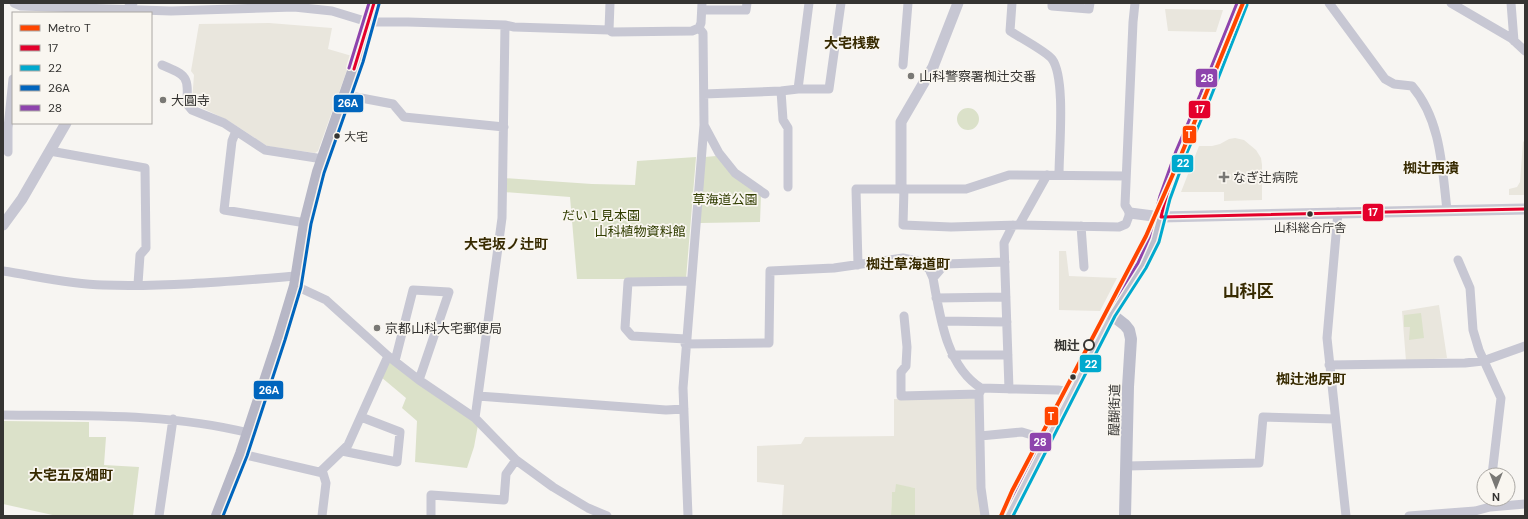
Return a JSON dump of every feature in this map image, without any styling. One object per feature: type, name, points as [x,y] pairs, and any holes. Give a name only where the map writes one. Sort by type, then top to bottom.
[{"type":"main road","points":[[218,516],[242,454],[280,339],[297,281],[306,223],[323,158],[358,60],[374,3]]},
{"type":"main road","points":[[1111,314],[1142,265],[1154,240],[1165,198],[1181,153],[1242,3]]},
{"type":"main road","name":"醍醐街道","points":[[1111,314],[1125,325],[1129,330],[1131,339],[1128,388],[1125,516]]},
{"type":"street","points":[[609,30],[610,3]]},
{"type":"street","points":[[19,7],[171,11],[294,7],[332,12],[368,22],[505,25],[514,27],[609,30],[612,32],[692,31],[699,28],[701,23],[702,6],[746,10],[747,3]]},
{"type":"street","points":[[798,89],[809,3]]},
{"type":"street","points":[[704,94],[798,89],[829,89],[841,3]]},
{"type":"street","points":[[903,65],[908,3]]},
{"type":"street","points":[[958,3],[933,67],[901,122],[903,225],[952,227],[1016,225],[1119,227],[1126,224],[1130,213]]},
{"type":"street","points":[[1012,3],[1010,31],[1051,58],[1056,68],[1061,91],[1059,175]]},
{"type":"street","points":[[1052,3],[1052,6],[1089,9],[1090,3]]},
{"type":"street","points":[[1130,213],[1125,205],[1135,3]]},
{"type":"street","points":[[1329,3],[1385,79],[1394,84],[1412,86],[1419,95],[1438,139],[1447,210]]},
{"type":"street","points":[[1451,3],[1514,41],[1525,51]]},
{"type":"street","points":[[1511,3],[1514,41]]},
{"type":"street","points":[[475,418],[502,218],[505,25]]},
{"type":"street","points":[[688,516],[684,446],[683,388],[685,341],[704,124],[703,33],[699,28]]},
{"type":"street","points":[[162,65],[181,73],[188,84],[187,104],[192,110],[224,123],[265,150],[323,158]]},
{"type":"street","points":[[8,152],[8,128],[12,89]]},
{"type":"street","points":[[781,91],[782,120],[788,128],[788,187]]},
{"type":"street","points":[[345,95],[393,104],[404,117],[504,127]]},
{"type":"street","points":[[3,225],[22,199],[65,124]]},
{"type":"street","points":[[704,124],[719,153],[735,173],[765,194]]},
{"type":"street","points":[[236,132],[232,141],[224,210],[306,223]]},
{"type":"street","points":[[50,151],[145,168],[146,248],[140,255],[138,284]]},
{"type":"street","points":[[858,264],[856,190],[902,188],[966,189],[1009,175],[1126,176]]},
{"type":"street","points":[[1009,389],[1004,243],[1047,175]]},
{"type":"street","points":[[1130,213],[1161,216],[1525,209]]},
{"type":"street","points":[[1338,212],[1327,338],[1346,516]]},
{"type":"street","points":[[1081,226],[1084,267]]},
{"type":"street","points":[[691,281],[628,282],[625,328],[632,336],[685,341],[769,344],[770,271],[834,268],[903,258],[917,261],[929,269],[933,278],[936,298],[947,343],[952,355],[956,363],[980,391],[981,488],[985,516]]},
{"type":"street","points":[[1458,260],[1470,288],[1473,330],[1483,361],[1501,398],[1493,467]]},
{"type":"street","points":[[933,278],[945,264],[1004,262]]},
{"type":"street","points":[[3,271],[69,282],[102,285],[297,281],[326,300],[392,358],[420,380],[475,418],[516,460],[588,512],[607,516]]},
{"type":"street","points":[[320,472],[348,445],[392,358],[413,290],[449,292],[420,380]]},
{"type":"street","points":[[936,298],[1006,297]]},
{"type":"street","points":[[1007,516],[1111,314]]},
{"type":"street","points":[[904,316],[907,346],[906,366],[901,372],[902,396],[1009,389],[1058,390],[1070,392]]},
{"type":"street","points":[[942,321],[1007,322]]},
{"type":"street","points":[[1329,365],[1464,363],[1483,361],[1525,346]]},
{"type":"street","points":[[952,355],[1008,355]]},
{"type":"street","points":[[478,396],[666,410],[684,409]]},
{"type":"street","points":[[3,415],[124,416],[173,419],[226,427],[249,433]]},
{"type":"street","points":[[342,451],[397,462],[400,432],[361,417]]},
{"type":"street","points":[[1127,466],[1259,463],[1263,417],[1335,419]]},
{"type":"street","points":[[159,516],[173,419]]},
{"type":"street","points":[[980,436],[1022,432],[1032,435],[1044,442]]},
{"type":"street","points":[[242,454],[323,473],[326,483],[322,516]]},
{"type":"street","points":[[431,516],[431,496],[504,500],[506,474],[516,460]]},
{"type":"street","points":[[1409,516],[1476,511],[1483,507]]},
{"type":"shaded area","points":[[1165,9],[1223,10],[1216,32],[1168,31]]},
{"type":"shaded area","points":[[269,23],[332,28],[328,49],[352,56],[318,151],[315,153],[267,146],[229,121],[194,104],[192,101],[194,75],[191,71],[199,24]]},
{"type":"shaded area","name":"なぎ辻病院","points":[[1235,138],[1244,140],[1256,150],[1261,158],[1262,200],[1224,201],[1224,192],[1181,192],[1199,146],[1212,146]]},
{"type":"shaded area","points":[[1525,140],[1525,195],[1509,195],[1509,189],[1517,187],[1520,182],[1523,142]]},
{"type":"shaded area","points":[[1059,251],[1066,251],[1069,276],[1117,278],[1100,311],[1059,310]]},
{"type":"shaded area","points":[[1439,305],[1447,358],[1406,361],[1402,311]]},
{"type":"shaded area","points":[[977,397],[982,516],[915,516],[915,488],[896,485],[896,493],[892,493],[891,516],[782,516],[784,485],[757,482],[757,446],[801,444],[805,437],[894,436],[894,399]]},
{"type":"green space","points":[[964,108],[972,108],[979,115],[979,123],[972,130],[964,130],[957,123],[957,115]]},
{"type":"green space","name":"草海道公園","points":[[716,156],[761,194],[760,222],[700,223],[705,157]]},
{"type":"green space","name":"山科植物資料館","points":[[696,157],[686,279],[577,279],[570,197],[503,192],[503,178],[592,184],[635,185],[637,161]]},
{"type":"green space","points":[[1421,313],[1424,338],[1409,340],[1410,327],[1404,327],[1404,315]]},
{"type":"green space","points":[[392,362],[478,425],[474,447],[467,468],[415,462],[417,421],[402,408],[406,398],[381,377],[387,363]]},
{"type":"green space","points":[[3,421],[89,422],[89,437],[106,437],[104,465],[139,467],[133,516],[57,516],[3,504]]},
{"type":"green space","points":[[896,484],[915,488],[915,516],[891,516],[892,492],[895,492]]},
{"type":"metro line","name":"T","points":[[1001,516],[1012,491],[1146,236],[1177,165],[1243,3]]},
{"type":"transit line","name":"28","points":[[349,68],[369,3]]},
{"type":"transit line","name":"17","points":[[354,69],[374,3]]},
{"type":"transit line","name":"28","points":[[1003,514],[1107,312],[1138,263],[1149,238],[1160,196],[1176,151],[1237,3]]},
{"type":"transit line","name":"17","points":[[1161,217],[1169,186],[1186,141],[1215,74],[1242,3]]},
{"type":"transit line","name":"26A","points":[[223,516],[247,456],[285,340],[301,287],[311,224],[324,173],[363,62],[379,4]]},
{"type":"transit line","name":"22","points":[[1013,516],[1115,316],[1146,268],[1159,242],[1170,199],[1186,155],[1247,5]]},
{"type":"transit line","name":"17","points":[[1161,217],[1525,209]]},
{"type":"place","name":"山科警察署椥辻交番","points":[[911,76]]},
{"type":"place","name":"大圓寺","points":[[163,100]]},
{"type":"place","name":"大宅","points":[[337,136]]},
{"type":"place","name":"なぎ辻病院","points":[[1224,177]]},
{"type":"place","name":"山科総合庁舎","points":[[1310,214]]},
{"type":"place","name":"京都山科大宅郵便局","points":[[377,328]]},
{"type":"place","name":"椥辻","points":[[1089,345]]},
{"type":"district","name":"大宅桟敷","points":[[852,43]]},
{"type":"district","name":"椥辻西潰","points":[[1431,168]]},
{"type":"district","name":"大宅坂ノ辻町","points":[[506,244]]},
{"type":"district","name":"椥辻草海道町","points":[[908,264]]},
{"type":"district","name":"山科区","points":[[1248,291]]},
{"type":"district","name":"椥辻池尻町","points":[[1311,379]]},
{"type":"district","name":"大宅五反畑町","points":[[71,475]]},
{"type":"park label","name":"だい１見本園","points":[[601,215]]}]
